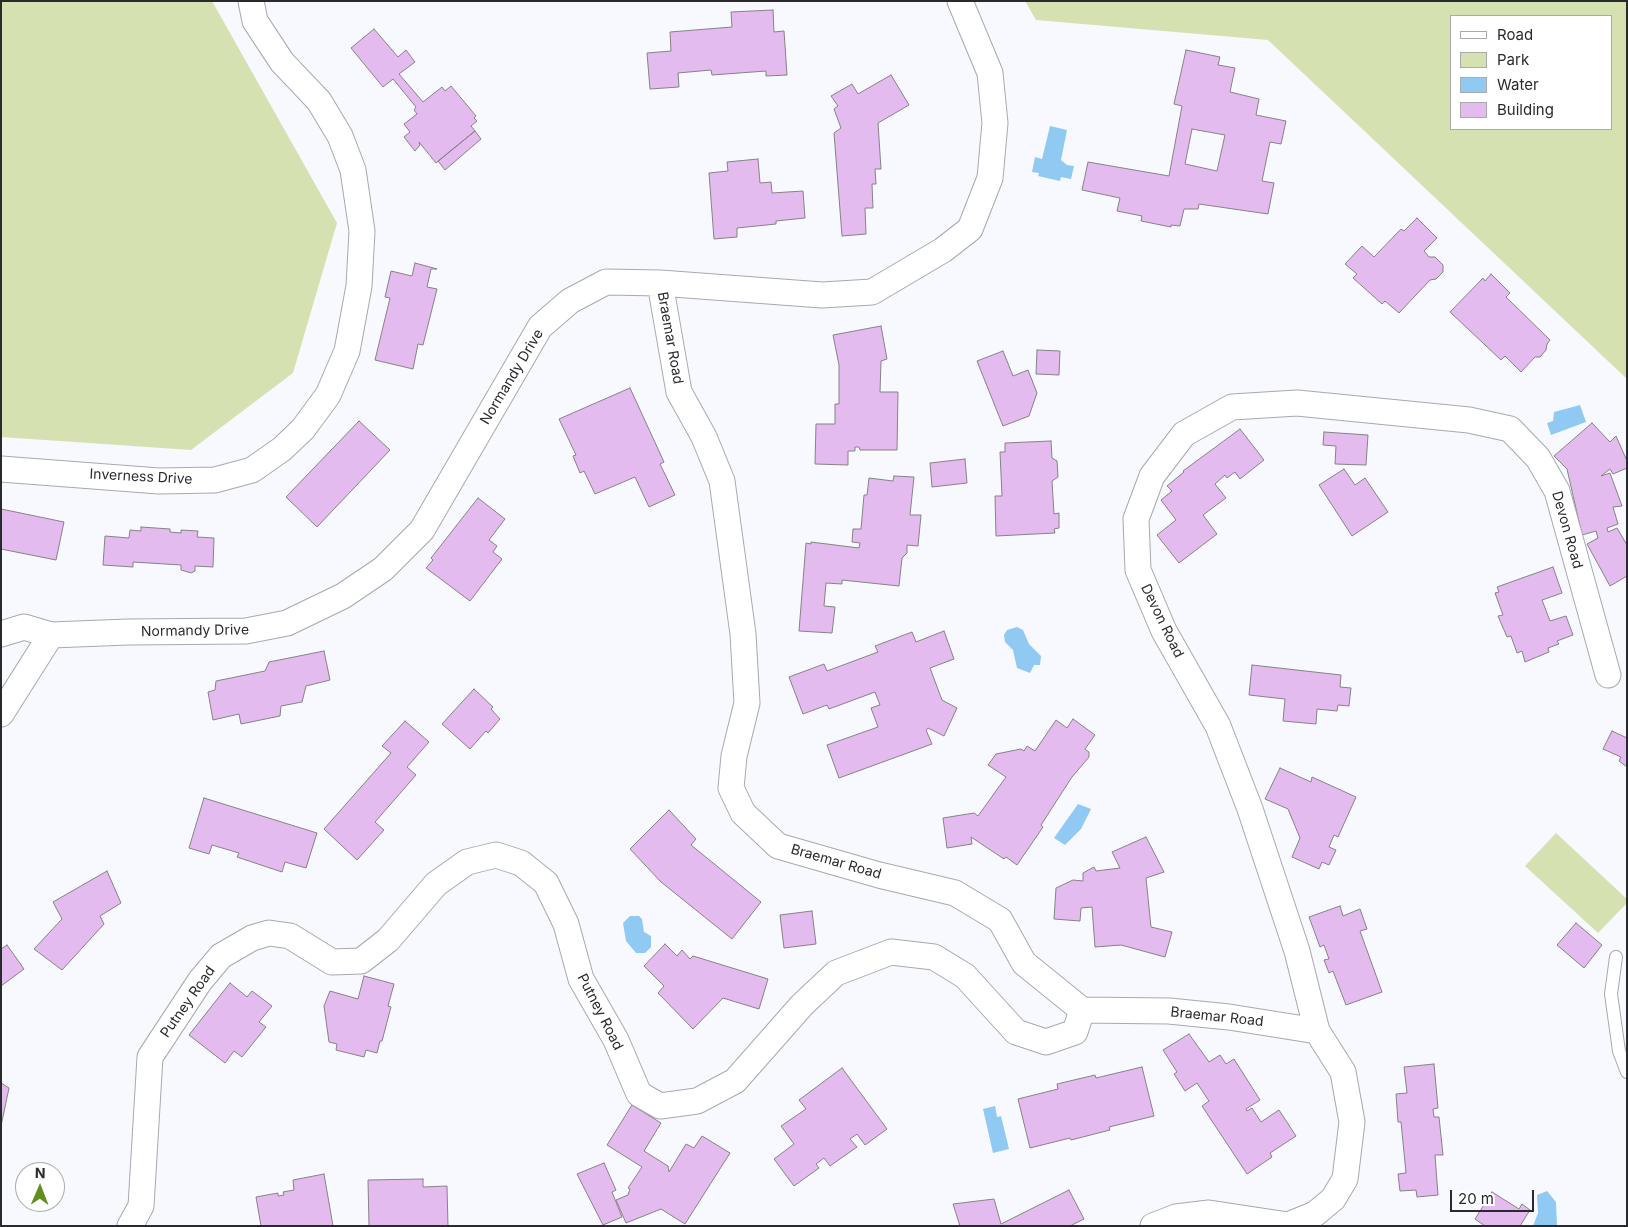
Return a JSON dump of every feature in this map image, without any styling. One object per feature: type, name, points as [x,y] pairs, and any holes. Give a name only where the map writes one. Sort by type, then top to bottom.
[{"type":"street","name":"Inverness Drive","points":[[1,469],[159,481],[215,480],[252,470],[282,449],[303,429],[328,395],[347,351],[359,286],[362,232],[354,170],[340,136],[319,101],[282,62],[255,21],[251,1]]},
{"type":"street","name":"Normandy Drive","points":[[51,635],[128,632],[246,632],[286,623],[343,596],[383,569],[422,530],[540,327],[570,301],[606,282],[660,283],[822,295],[872,292],[943,250],[970,229],[990,178],[995,124],[990,73],[960,1]]},
{"type":"street","name":"Braemar Road","points":[[660,283],[679,392],[704,437],[722,482],[743,634],[747,702],[734,756],[730,788],[743,813],[778,846],[879,875],[955,893],[1000,920],[1024,963],[1082,1010],[1169,1011],[1229,1016],[1318,1030]]},
{"type":"street","name":"Devon Road","points":[[1153,1226],[1176,1217],[1209,1213],[1288,1225],[1315,1214],[1332,1199],[1345,1179],[1352,1122],[1343,1072],[1318,1030],[1297,951],[1250,809],[1218,726],[1164,631],[1138,570],[1136,519],[1152,476],[1184,434],[1232,407],[1297,403],[1469,420],[1510,429],[1538,458],[1557,491],[1608,675]]},
{"type":"street","points":[[1,634],[24,627],[51,635],[1,714]]},
{"type":"street","name":"Putney Road","points":[[130,1226],[141,1206],[150,1057],[200,981],[221,956],[252,938],[269,933],[290,936],[332,962],[361,961],[388,940],[436,884],[467,862],[496,855],[521,863],[546,883],[566,924],[581,979],[616,1040],[639,1094],[660,1106],[697,1101],[735,1081],[802,1005],[836,973],[891,952],[934,957],[965,976],[1016,1032],[1046,1042],[1075,1032],[1082,1010]]},
{"type":"lane","points":[[1616,957],[1611,994],[1619,1051],[1627,1072]]},
{"type":"green space","points":[[1,1],[212,1],[337,223],[293,373],[191,450],[1,437]]},
{"type":"green space","points":[[1025,1],[1627,1],[1627,379],[1268,40],[1036,20]]},
{"type":"green space","points":[[1556,833],[1627,899],[1627,903],[1598,933],[1525,866]]},
{"type":"water","points":[[1050,126],[1067,130],[1061,160],[1067,165],[1074,166],[1071,179],[1061,177],[1060,181],[1038,176],[1039,173],[1032,172],[1035,157],[1042,159]]},
{"type":"water","points":[[1580,405],[1586,422],[1551,435],[1547,423],[1553,421],[1554,412]]},
{"type":"water","points":[[1017,627],[1023,630],[1029,644],[1041,656],[1040,665],[1034,665],[1030,673],[1017,668],[1013,650],[1005,642],[1004,635],[1007,630]]},
{"type":"water","points":[[1078,804],[1091,809],[1081,829],[1065,845],[1054,838]]},
{"type":"water","points":[[630,916],[639,916],[642,919],[644,932],[651,936],[651,947],[645,953],[636,953],[626,941],[623,923]]},
{"type":"water","points":[[995,1106],[997,1117],[1001,1116],[1009,1149],[993,1153],[983,1109]]},
{"type":"water","points":[[1547,1191],[1556,1202],[1557,1226],[1533,1226],[1538,1213],[1537,1195]]},
{"type":"building","points":[[773,10],[774,32],[784,31],[787,75],[766,76],[766,71],[712,75],[711,70],[678,73],[679,87],[650,89],[647,53],[671,51],[670,32],[732,27],[731,12]]},
{"type":"building","points":[[374,29],[398,57],[406,50],[415,62],[399,74],[423,102],[442,87],[445,91],[451,86],[476,116],[474,118],[477,121],[471,126],[475,131],[436,163],[419,142],[420,145],[415,151],[404,137],[410,132],[404,124],[417,114],[414,110],[416,107],[393,79],[383,87],[351,48]]},
{"type":"building","points":[[1186,50],[1220,57],[1218,65],[1235,68],[1230,92],[1259,99],[1256,115],[1286,121],[1281,144],[1270,142],[1262,181],[1274,183],[1268,214],[1199,204],[1198,209],[1184,209],[1180,226],[1171,225],[1171,227],[1141,221],[1142,216],[1117,211],[1120,198],[1082,190],[1088,162],[1169,176],[1182,106],[1174,104]],"holes":[[[1192,129],[1225,135],[1217,171],[1185,164]]]},
{"type":"building","points":[[891,75],[909,105],[878,123],[881,169],[875,169],[876,184],[872,184],[873,208],[865,208],[866,234],[842,236],[834,133],[841,128],[834,109],[838,106],[831,96],[852,84],[858,94]]},
{"type":"building","points":[[475,131],[481,139],[445,170],[438,161]]},
{"type":"building","points":[[758,159],[760,183],[771,182],[772,193],[803,191],[805,218],[776,221],[776,224],[737,228],[737,237],[714,239],[709,173],[728,171],[727,162]]},
{"type":"building","points":[[1417,218],[1437,238],[1424,251],[1429,257],[1435,257],[1443,265],[1443,272],[1436,279],[1430,280],[1399,313],[1385,301],[1382,304],[1353,278],[1357,274],[1345,264],[1362,246],[1374,257],[1401,229],[1404,231]]},
{"type":"building","points":[[415,263],[437,269],[431,269],[427,287],[437,289],[423,345],[418,344],[413,369],[375,360],[390,298],[385,297],[391,271],[412,276]]},
{"type":"building","points":[[1491,274],[1510,293],[1506,297],[1550,340],[1546,350],[1540,357],[1535,357],[1521,372],[1505,356],[1501,360],[1450,312],[1483,278],[1485,281]]},
{"type":"building","points":[[881,326],[887,359],[881,361],[880,392],[898,392],[897,450],[860,450],[859,447],[855,447],[855,451],[848,451],[848,465],[815,464],[816,424],[835,424],[835,404],[839,404],[839,365],[833,335]]},
{"type":"building","points":[[1037,350],[1060,351],[1059,375],[1036,374]]},
{"type":"building","points":[[1003,351],[1013,376],[1028,370],[1037,393],[1029,416],[1003,426],[977,361]]},
{"type":"building","points":[[630,388],[664,462],[660,464],[675,495],[649,507],[635,477],[595,494],[584,471],[580,473],[573,456],[576,455],[559,419]]},
{"type":"building","points":[[359,421],[390,450],[317,527],[286,497]]},
{"type":"building","points":[[1592,423],[1610,442],[1616,436],[1627,461],[1627,468],[1613,474],[1610,469],[1601,476],[1610,473],[1622,506],[1613,507],[1618,524],[1607,528],[1608,532],[1617,528],[1627,545],[1627,576],[1610,586],[1587,544],[1598,538],[1596,531],[1582,535],[1567,469],[1554,456]]},
{"type":"building","points":[[1240,429],[1264,460],[1240,479],[1235,472],[1227,478],[1225,475],[1215,484],[1226,498],[1203,515],[1217,534],[1179,563],[1157,535],[1176,520],[1161,500],[1172,491],[1167,486],[1183,471]]},
{"type":"building","points":[[1324,432],[1368,435],[1366,465],[1335,464],[1336,446],[1323,445]]},
{"type":"building","points":[[1051,441],[1052,458],[1057,461],[1058,477],[1052,481],[1054,514],[1059,513],[1059,528],[1054,529],[1055,533],[996,536],[995,496],[1002,496],[1000,452],[1005,452],[1005,443]]},
{"type":"building","points":[[965,459],[967,483],[932,487],[930,463]]},
{"type":"building","points":[[1344,469],[1355,485],[1365,478],[1388,512],[1352,536],[1319,485]]},
{"type":"building","points":[[894,476],[914,477],[910,515],[921,515],[918,546],[907,545],[907,553],[902,558],[899,586],[842,580],[842,584],[826,583],[824,606],[835,607],[832,633],[799,631],[806,543],[859,548],[860,543],[852,542],[853,529],[861,529],[864,495],[867,495],[869,478],[893,481]]},
{"type":"building","points":[[478,498],[505,519],[489,540],[497,546],[493,552],[502,559],[470,601],[426,568],[433,560],[431,558]]},
{"type":"building","points":[[1,509],[64,522],[56,560],[1,549]]},
{"type":"building","points":[[141,527],[170,529],[170,532],[181,533],[181,530],[198,531],[197,537],[214,538],[213,567],[195,566],[195,571],[191,573],[181,570],[181,565],[133,562],[133,567],[103,565],[105,536],[129,538],[130,530],[141,531]]},
{"type":"building","points":[[1553,567],[1562,593],[1542,600],[1550,621],[1566,616],[1573,635],[1557,641],[1559,644],[1548,648],[1549,652],[1525,662],[1522,651],[1517,653],[1511,636],[1507,637],[1498,616],[1503,615],[1495,593],[1499,592],[1497,587]]},
{"type":"building","points":[[944,631],[954,659],[930,668],[942,700],[957,708],[944,736],[928,728],[926,730],[932,744],[839,778],[827,745],[878,727],[871,708],[880,705],[875,692],[829,709],[827,705],[803,714],[789,677],[824,664],[827,671],[878,652],[875,646],[912,632],[916,642]]},
{"type":"building","points":[[324,651],[330,680],[306,686],[302,702],[281,706],[280,716],[241,724],[239,714],[213,720],[208,692],[215,690],[216,681],[265,671],[269,662]]},
{"type":"building","points":[[1252,665],[1341,675],[1340,687],[1351,688],[1349,706],[1338,705],[1337,711],[1317,709],[1316,724],[1283,721],[1285,699],[1249,695]]},
{"type":"building","points":[[474,689],[493,707],[491,709],[500,719],[470,749],[442,724]]},
{"type":"building","points":[[1073,719],[1095,735],[1085,749],[1089,752],[1089,757],[1072,777],[1041,825],[1043,827],[1017,865],[1006,857],[1004,859],[971,837],[972,844],[947,848],[943,818],[974,813],[978,816],[1006,777],[988,765],[996,754],[1021,749],[1024,751],[1027,746],[1035,751],[1056,720],[1067,728]]},
{"type":"building","points":[[405,721],[429,742],[407,767],[416,775],[375,822],[384,830],[357,860],[324,829],[391,753],[382,746]]},
{"type":"building","points":[[1612,731],[1627,738],[1627,767],[1619,761],[1621,757],[1603,749]]},
{"type":"building","points":[[1280,768],[1311,782],[1312,777],[1356,797],[1338,837],[1334,835],[1329,847],[1336,850],[1329,865],[1322,862],[1319,869],[1292,857],[1300,838],[1288,809],[1265,799]]},
{"type":"building","points":[[204,798],[317,833],[306,868],[285,862],[282,872],[237,857],[239,853],[212,845],[209,854],[189,848]]},
{"type":"building","points":[[669,810],[696,839],[691,845],[761,902],[732,939],[661,882],[630,849]]},
{"type":"building","points":[[1146,837],[1164,872],[1146,878],[1151,927],[1172,932],[1165,957],[1121,945],[1095,947],[1092,907],[1081,908],[1080,921],[1054,919],[1056,888],[1073,880],[1083,881],[1083,873],[1094,867],[1096,871],[1120,868],[1112,852]]},
{"type":"building","points":[[107,871],[121,903],[100,916],[104,924],[62,970],[34,949],[62,919],[53,902]]},
{"type":"building","points":[[1340,906],[1343,916],[1360,909],[1367,929],[1360,931],[1382,992],[1346,1005],[1333,971],[1329,973],[1324,960],[1329,959],[1324,945],[1320,947],[1309,917]]},
{"type":"building","points":[[812,911],[816,944],[784,948],[780,915]]},
{"type":"building","points":[[1576,923],[1602,945],[1584,968],[1557,945]]},
{"type":"building","points":[[665,944],[677,956],[682,950],[690,959],[693,956],[768,979],[759,1009],[723,998],[693,1029],[658,993],[664,986],[644,966]]},
{"type":"building","points":[[7,945],[24,969],[1,986],[1,949]]},
{"type":"building","points":[[364,976],[394,984],[388,1006],[391,1007],[382,1041],[380,1041],[377,1053],[366,1050],[364,1057],[336,1050],[337,1044],[329,1042],[324,1006],[330,991],[358,999]]},
{"type":"building","points":[[230,983],[247,997],[252,991],[272,1006],[259,1022],[266,1027],[242,1057],[234,1051],[225,1063],[189,1035]]},
{"type":"building","points":[[1189,1034],[1209,1062],[1220,1055],[1226,1064],[1234,1059],[1260,1100],[1246,1109],[1247,1111],[1252,1108],[1261,1122],[1279,1110],[1296,1136],[1270,1153],[1272,1157],[1247,1174],[1202,1106],[1209,1101],[1197,1083],[1185,1091],[1174,1074],[1177,1072],[1163,1050]]},
{"type":"building","points":[[1434,1064],[1438,1108],[1433,1109],[1434,1117],[1439,1117],[1443,1155],[1435,1155],[1438,1195],[1417,1197],[1416,1190],[1400,1191],[1398,1174],[1406,1173],[1401,1122],[1398,1122],[1396,1094],[1407,1093],[1404,1067]]},
{"type":"building","points":[[1142,1067],[1154,1116],[1109,1127],[1110,1130],[1030,1148],[1018,1099],[1058,1089],[1057,1084],[1095,1075],[1096,1078]]},
{"type":"building","points":[[842,1068],[887,1129],[865,1145],[857,1134],[850,1139],[857,1147],[830,1166],[824,1158],[816,1164],[819,1168],[794,1186],[774,1159],[794,1144],[781,1126],[806,1109],[799,1100]]},
{"type":"building","points":[[1,1083],[9,1088],[1,1126]]},
{"type":"building","points":[[632,1105],[661,1123],[644,1151],[668,1166],[669,1172],[686,1144],[694,1148],[702,1136],[730,1153],[685,1224],[661,1209],[626,1223],[616,1200],[628,1195],[630,1189],[628,1188],[642,1167],[607,1145]]},
{"type":"building","points":[[604,1163],[616,1190],[612,1192],[622,1217],[603,1225],[577,1174]]},
{"type":"building","points":[[324,1174],[333,1226],[261,1226],[256,1197],[278,1193],[278,1196],[284,1195],[283,1192],[294,1190],[293,1180]]},
{"type":"building","points":[[423,1179],[423,1187],[447,1186],[448,1226],[369,1226],[368,1180]]},
{"type":"building","points":[[1069,1190],[1084,1219],[1070,1226],[960,1226],[953,1204],[994,1199],[1001,1224]]},
{"type":"building","points":[[1492,1192],[1519,1209],[1522,1204],[1530,1210],[1520,1226],[1485,1226],[1475,1219]]}]
